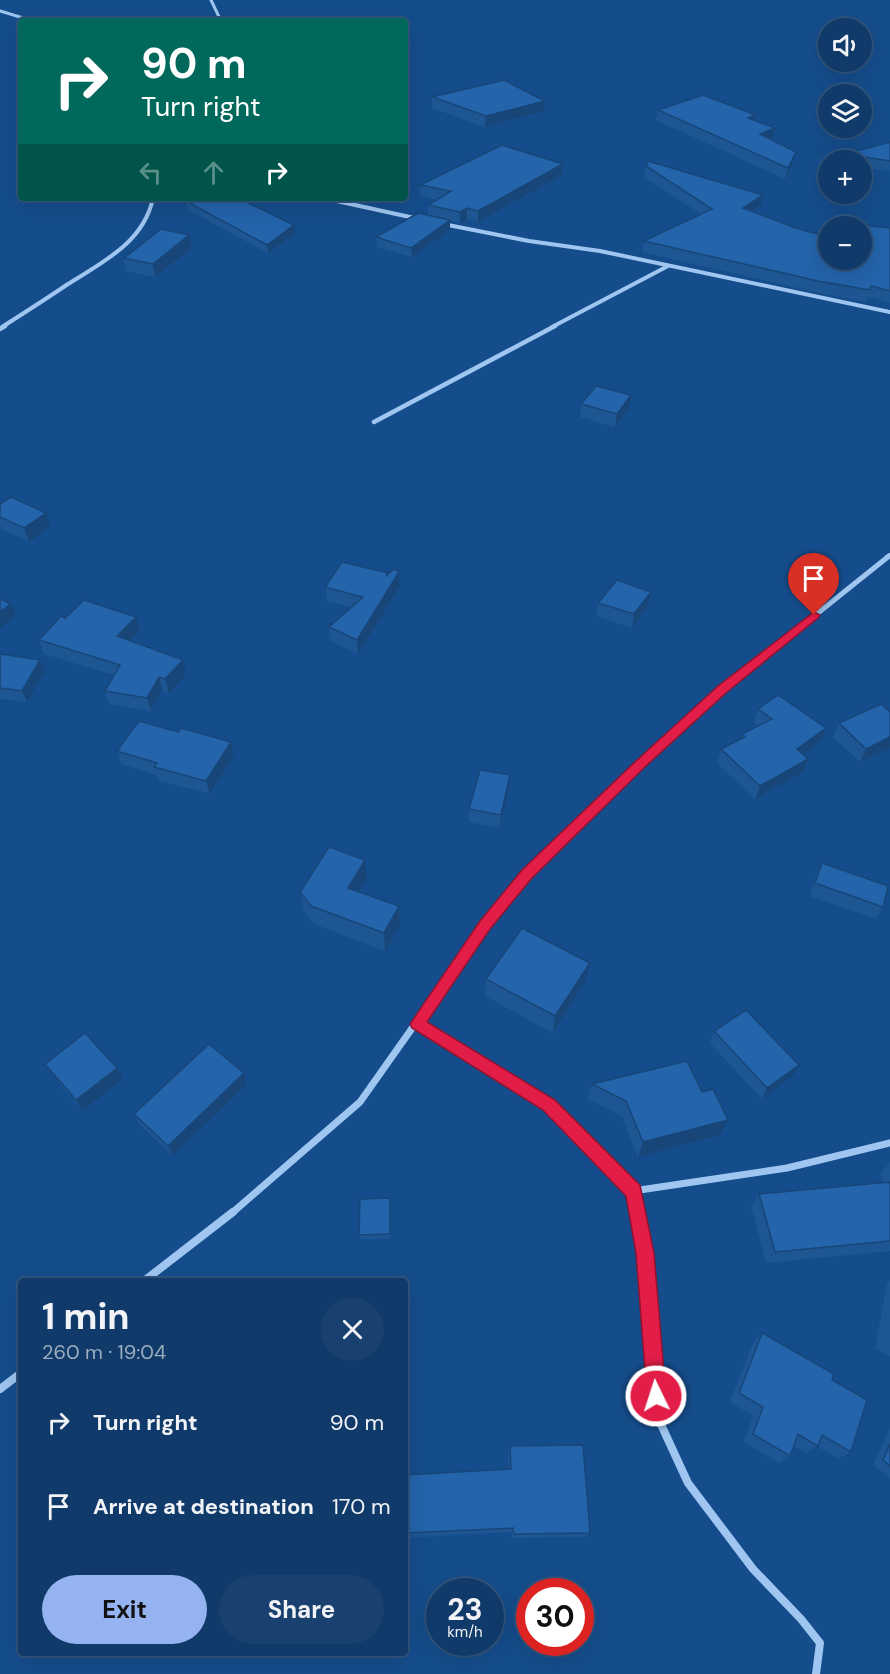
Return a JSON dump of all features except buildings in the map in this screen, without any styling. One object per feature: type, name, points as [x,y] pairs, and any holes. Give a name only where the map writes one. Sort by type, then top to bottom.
[{"type":"street","points":[[211,0],[220,18]]},
{"type":"street","points":[[0,11],[23,18]]},
{"type":"street","points":[[0,328],[126,245],[143,224],[152,201]]},
{"type":"street","points":[[337,201],[430,221]]},
{"type":"street","points":[[441,224],[529,241],[600,251],[890,312]]},
{"type":"street","points":[[375,422],[668,266]]},
{"type":"street","points":[[148,1278],[218,1226],[360,1102],[485,925],[527,874],[723,689],[890,555]]},
{"type":"street","points":[[417,1024],[549,1105],[633,1191],[645,1253],[658,1419],[688,1483],[753,1569],[801,1619],[820,1643],[816,1674]]},
{"type":"street","points":[[633,1191],[787,1168],[890,1143]]},
{"type":"street","points":[[0,1389],[18,1375]]},
{"type":"route","points":[[656,1396],[645,1253],[633,1191],[549,1105],[417,1024],[485,925],[527,874],[723,689],[814,615]]}]
